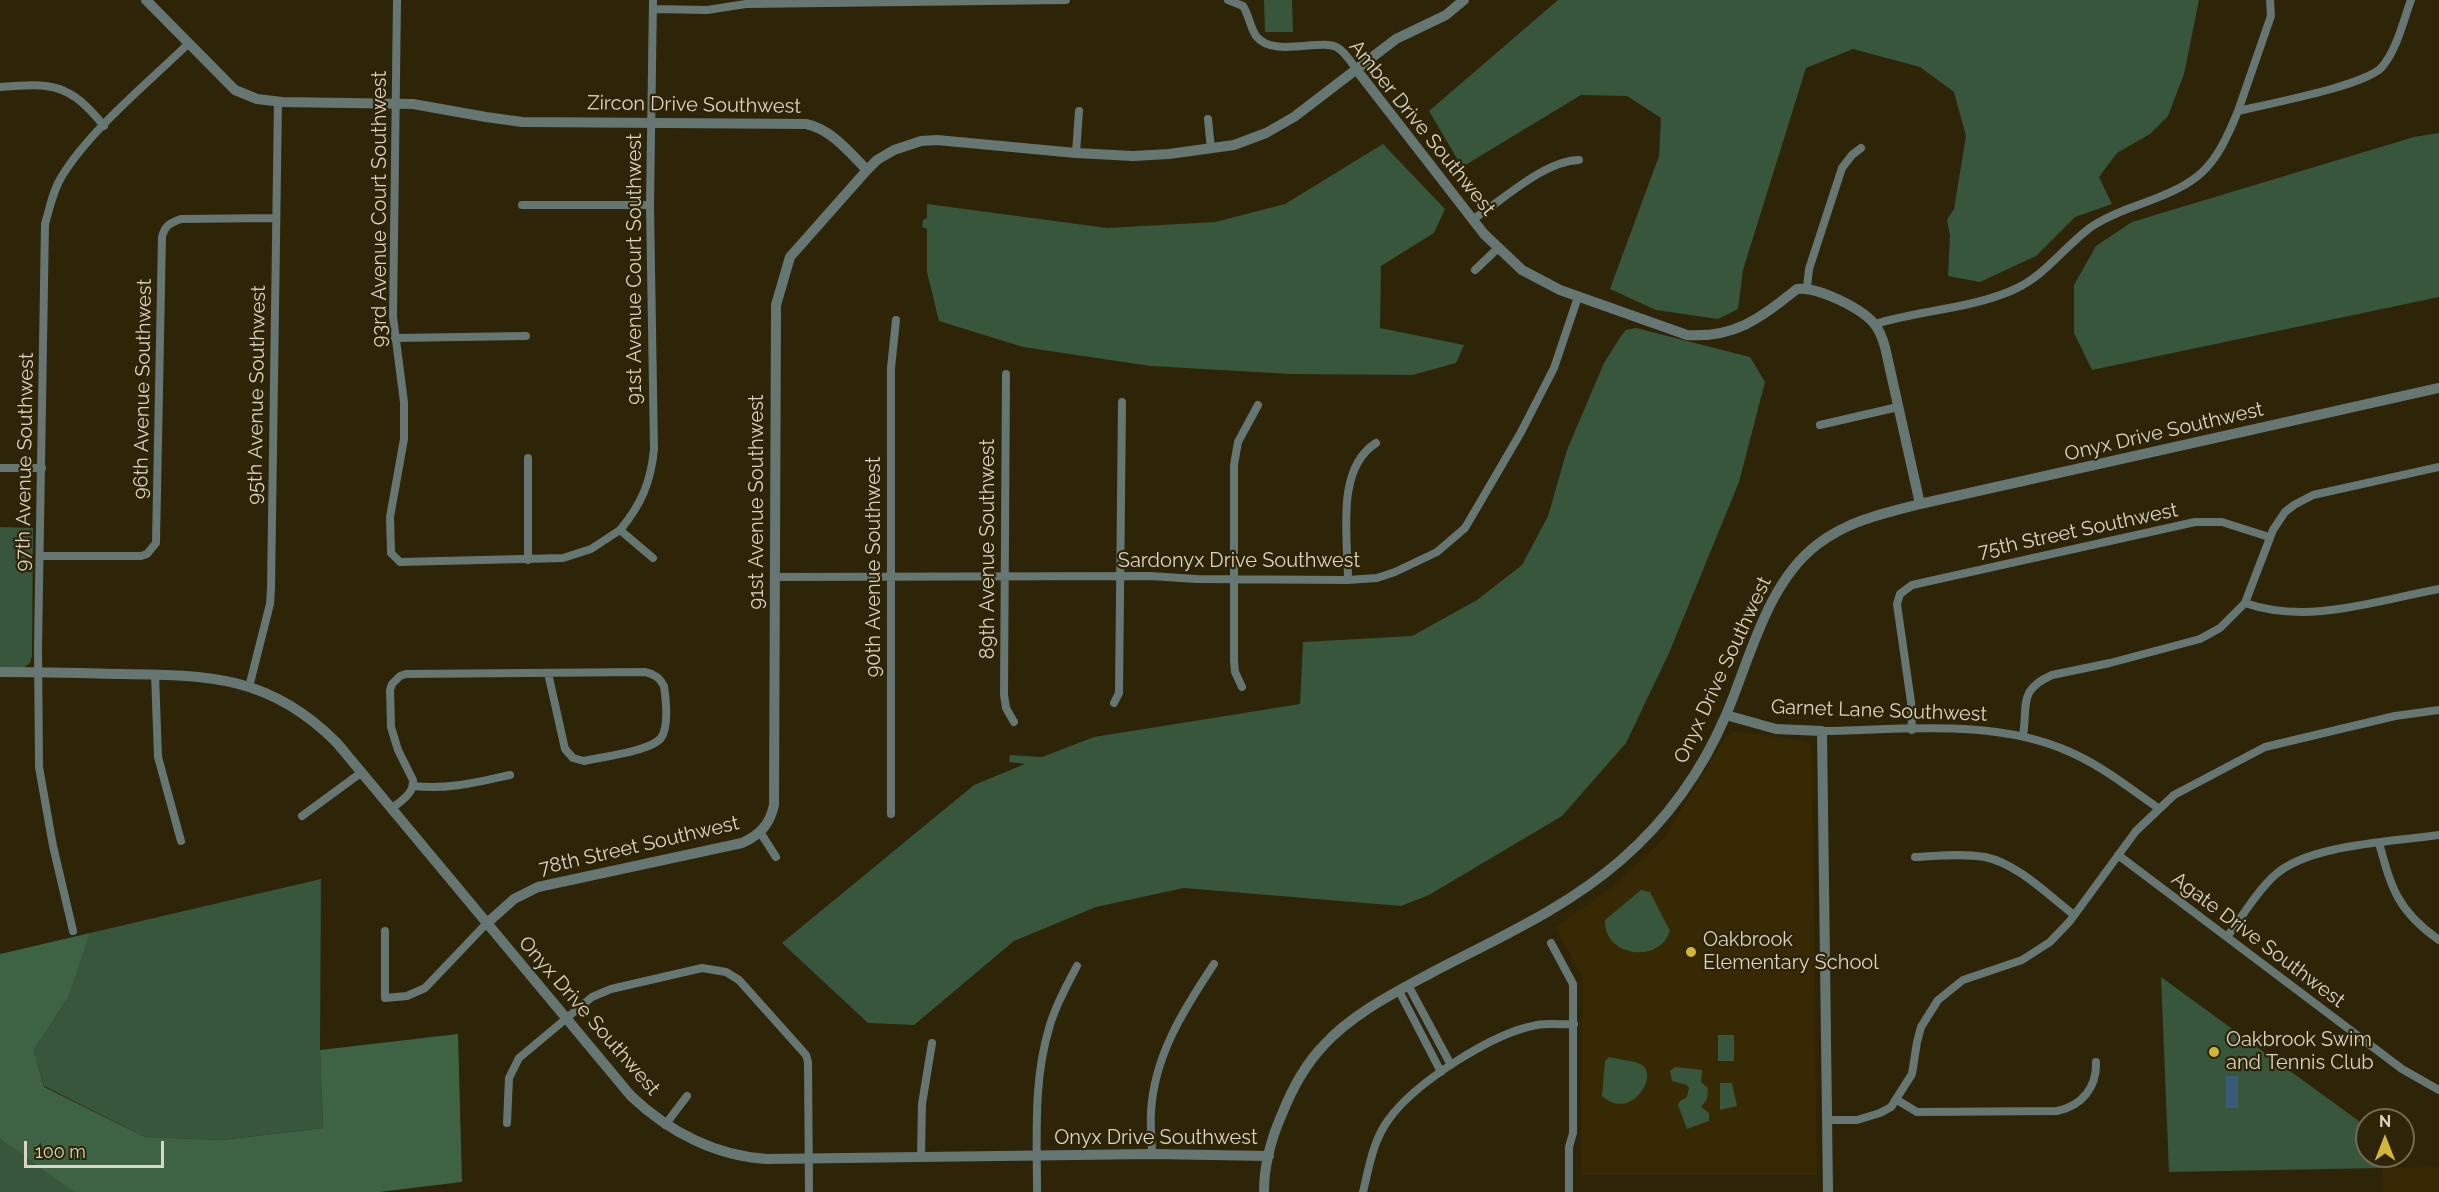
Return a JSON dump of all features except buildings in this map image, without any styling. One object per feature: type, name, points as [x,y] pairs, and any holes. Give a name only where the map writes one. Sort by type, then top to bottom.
[{"type":"street","name":"Zircon Drive Southwest","points":[[146,0],[235,90],[257,99],[395,103],[436,107],[522,122],[813,126],[831,135],[867,170]]},
{"type":"street","name":"93rd Avenue Court Southwest","points":[[395,559],[389,548],[390,517],[404,439],[405,413],[393,317],[397,0]]},
{"type":"street","points":[[653,4],[707,10],[790,1],[1066,0]]},
{"type":"street","name":"Amber Drive Southwest","points":[[1228,0],[1243,6],[1256,36],[1268,44],[1334,46],[1344,53],[1472,220],[1497,249],[1522,270],[1560,290],[1687,335],[1707,336],[1743,327],[1797,289],[1807,287]]},
{"type":"street","points":[[867,170],[884,155],[901,146],[937,140],[1134,156],[1212,149],[1246,142],[1294,117],[1396,39],[1446,15],[1464,0]]},
{"type":"street","points":[[1875,324],[1994,297],[2032,280],[2094,226],[2117,213],[2173,192],[2197,179],[2219,153],[2238,111],[2271,16],[2270,0]]},
{"type":"street","points":[[2238,111],[2351,83],[2375,73],[2393,50],[2411,0]]},
{"type":"street","name":"91st Avenue Court Southwest","points":[[395,559],[400,562],[528,560],[554,559],[582,553],[599,545],[620,530],[642,500],[652,467],[650,206],[653,4]]},
{"type":"street","name":"97th Avenue Southwest","points":[[74,931],[53,846],[39,767],[45,224],[61,177],[74,158],[189,43]]},
{"type":"street","points":[[0,87],[44,85],[67,90],[84,103],[104,126]]},
{"type":"street","name":"95th Avenue Southwest","points":[[249,687],[270,604],[271,589],[278,101]]},
{"type":"street","points":[[1076,153],[1078,111]]},
{"type":"street","points":[[1208,119],[1212,149]]},
{"type":"street","points":[[1861,148],[1842,168],[1809,269],[1807,287],[1860,312],[1875,324],[1885,347],[1920,504]]},
{"type":"street","points":[[1472,220],[1540,173],[1572,160],[1579,160]]},
{"type":"street","name":"91st Avenue Southwest","points":[[760,832],[772,815],[774,805],[775,316],[778,294],[790,257],[867,170]]},
{"type":"street","points":[[522,205],[650,206]]},
{"type":"street","name":"96th Avenue Southwest","points":[[41,556],[141,556],[152,549],[156,543],[157,529],[164,228],[170,222],[181,219],[275,218]]},
{"type":"street","points":[[1475,270],[1497,249]]},
{"type":"street","name":"Sardonyx Drive Southwest","points":[[775,577],[1119,576],[1234,580],[1377,578],[1416,564],[1447,545],[1465,528],[1546,387],[1578,297]]},
{"type":"street","name":"90th Avenue Southwest","points":[[891,814],[891,369],[896,320]]},
{"type":"street","points":[[395,339],[526,336]]},
{"type":"street","name":"89th Avenue Southwest","points":[[1006,374],[1004,695],[1006,708],[1014,722]]},
{"type":"street","name":"Onyx Drive Southwest","points":[[0,672],[198,675],[249,687],[278,699],[311,719],[337,743],[362,772],[631,1096],[665,1125],[730,1154],[767,1159],[1152,1154],[1269,1156],[1283,1110],[1296,1081],[1310,1061],[1335,1034],[1403,988],[1577,894],[1620,861],[1647,835],[1690,783],[1726,715],[1777,592],[1793,567],[1816,545],[1842,528],[1879,514],[2439,388]]},
{"type":"street","points":[[1114,702],[1119,693],[1122,402]]},
{"type":"street","points":[[1242,687],[1235,672],[1234,661],[1235,457],[1238,442],[1258,405]]},
{"type":"street","points":[[1820,425],[1898,406]]},
{"type":"street","points":[[1348,580],[1349,481],[1361,455],[1376,443]]},
{"type":"street","points":[[528,458],[528,560]]},
{"type":"street","points":[[2023,736],[2027,694],[2038,681],[2052,675],[2200,639],[2220,628],[2244,603],[2270,537],[2285,512],[2303,499],[2439,467]]},
{"type":"street","points":[[0,468],[42,468]]},
{"type":"street","name":"75th Street Southwest","points":[[1912,730],[1911,702],[1897,611],[1899,597],[1905,588],[2195,522],[2222,522],[2270,537]]},
{"type":"street","points":[[620,530],[653,558]]},
{"type":"street","points":[[2244,603],[2266,610],[2301,614],[2324,612],[2439,589]]},
{"type":"street","points":[[391,809],[408,795],[414,786],[393,735],[390,709],[392,684],[400,676],[406,674],[548,673],[651,673],[662,680],[664,686],[665,729],[662,736],[649,746],[584,761],[575,759],[565,749],[548,673]]},
{"type":"street","points":[[155,674],[158,757],[173,819],[181,841]]},
{"type":"street","points":[[1827,1120],[1857,1120],[1891,1107],[1912,1074],[1921,1027],[1938,1000],[1963,980],[2031,956],[2061,932],[2136,831],[2158,808],[2183,789],[2265,747],[2395,716],[2439,710]]},
{"type":"street","name":"Garnet Lane Southwest","points":[[1726,715],[1776,729],[1822,731],[1956,729],[2023,736],[2053,745],[2083,758],[2111,774],[2158,808]]},
{"type":"street","points":[[1822,731],[1828,1192]]},
{"type":"street","points":[[302,816],[362,772]]},
{"type":"street","points":[[414,786],[437,788],[510,775]]},
{"type":"street","points":[[760,832],[776,857]]},
{"type":"street","name":"78th Street Southwest","points":[[385,931],[385,998],[407,996],[424,988],[486,924],[514,899],[538,887],[742,843],[760,832]]},
{"type":"street","points":[[2227,937],[2269,881],[2288,865],[2319,852],[2439,835]]},
{"type":"street","points":[[2379,843],[2391,885],[2400,902],[2418,924],[2439,940]]},
{"type":"street","name":"Agate Drive Southwest","points":[[2118,855],[2402,1069],[2439,1090]]},
{"type":"street","points":[[1915,857],[1976,856],[1996,861],[2022,876],[2074,915]]},
{"type":"street","points":[[1551,943],[1573,984],[1573,1133],[1569,1147],[1569,1192]]},
{"type":"street","points":[[1152,1154],[1151,1113],[1154,1088],[1166,1046],[1186,1008],[1214,964]]},
{"type":"street","points":[[1037,1192],[1037,1096],[1046,1041],[1057,1007],[1077,966]]},
{"type":"street","points":[[507,1123],[507,1087],[512,1070],[526,1051],[592,997],[611,989],[702,968],[718,969],[733,976],[755,997],[806,1055],[808,1062],[809,1192]]},
{"type":"street","points":[[1403,988],[1451,1065]]},
{"type":"street","points":[[1403,988],[1441,1072]]},
{"type":"street","points":[[1364,1192],[1372,1151],[1388,1120],[1411,1095],[1451,1065],[1481,1047],[1537,1025],[1574,1024]]},
{"type":"street","points":[[921,1157],[922,1104],[932,1043]]},
{"type":"street","points":[[1897,1100],[1917,1112],[2057,1111],[2076,1105],[2083,1099],[2094,1082],[2096,1062]]},
{"type":"street","points":[[665,1125],[687,1096]]},
{"type":"street","points":[[1264,1192],[1264,1176],[1269,1156]]},
{"type":"shaded area","name":"Oakbrook Elementary School","points":[[1734,732],[1803,741],[1812,747],[1817,1175],[1581,1175],[1583,978],[1555,927],[1614,886],[1664,838],[1727,735]]},
{"type":"shaded area","points":[[2439,1167],[2439,1192],[2383,1192],[2382,1168]]},
{"type":"green space","points":[[1264,0],[1292,0],[1293,32],[1265,32]]},
{"type":"green space","points":[[1558,0],[2199,0],[2184,74],[2168,116],[2150,134],[2117,153],[2099,177],[2112,204],[2075,217],[2036,256],[1980,282],[1948,276],[1950,235],[1947,220],[1954,209],[1966,136],[1954,92],[1920,67],[1853,49],[1806,68],[1743,270],[1738,309],[1718,319],[1656,310],[1610,289],[1659,156],[1661,118],[1627,96],[1581,95],[1462,167],[1429,111]]},
{"type":"green space","points":[[2439,133],[2439,297],[2092,370],[2074,333],[2074,285],[2096,246],[2132,222],[2414,137]]},
{"type":"green space","points":[[1383,144],[1445,209],[1434,233],[1381,266],[1380,328],[1464,345],[1456,363],[1412,375],[1291,374],[1150,366],[1023,347],[939,321],[927,272],[927,229],[922,227],[923,220],[927,218],[927,204],[1107,228],[1215,222],[1285,204]]},
{"type":"green space","points":[[1636,328],[1750,357],[1765,382],[1739,482],[1669,653],[1626,743],[1562,816],[1429,895],[1401,906],[1184,888],[1096,907],[1014,941],[914,1025],[868,1023],[782,943],[974,785],[1025,764],[1009,762],[1010,755],[1042,757],[1094,737],[1300,704],[1303,642],[1412,636],[1477,600],[1522,565],[1548,516],[1567,450],[1604,363],[1626,330]]},
{"type":"green space","points":[[0,527],[33,528],[32,656],[30,663],[22,669],[0,668]]},
{"type":"green space","points":[[321,879],[320,1050],[323,1128],[222,1140],[145,1137],[44,1086],[34,1050],[69,996],[90,933]]},
{"type":"green space","points":[[1641,890],[1650,892],[1670,931],[1664,942],[1655,949],[1633,952],[1613,942],[1607,932],[1605,920]]},
{"type":"green space","points":[[90,933],[69,996],[34,1050],[44,1087],[145,1137],[222,1140],[323,1128],[320,1050],[458,1034],[462,1182],[379,1192],[74,1192],[0,1139],[0,954]]},
{"type":"green space","name":"Oakbrook Swim and Tennis Club","points":[[2161,977],[2355,1118],[2355,1168],[2382,1168],[2169,1172]]},
{"type":"green space","points":[[1718,1035],[1734,1035],[1734,1061],[1718,1061]]},
{"type":"green space","points":[[1609,1057],[1639,1063],[1646,1071],[1647,1078],[1644,1086],[1632,1101],[1623,1104],[1613,1103],[1602,1096],[1605,1061]]},
{"type":"green space","points":[[1675,1067],[1702,1070],[1701,1082],[1708,1088],[1707,1099],[1701,1107],[1709,1113],[1709,1121],[1687,1129],[1678,1105],[1687,1097],[1689,1088],[1687,1085],[1672,1081],[1670,1071]]},
{"type":"green space","points":[[1720,1083],[1732,1083],[1737,1106],[1720,1110]]},
{"type":"green space","points":[[0,1139],[71,1189],[74,1192],[0,1192]]},
{"type":"water","points":[[2226,1076],[2238,1076],[2238,1108],[2226,1108]]},
{"type":"place","name":"Oakbrook Elementary School","points":[[1691,952]]},
{"type":"place","name":"Oakbrook Swim and Tennis Club","points":[[2214,1052]]}]
